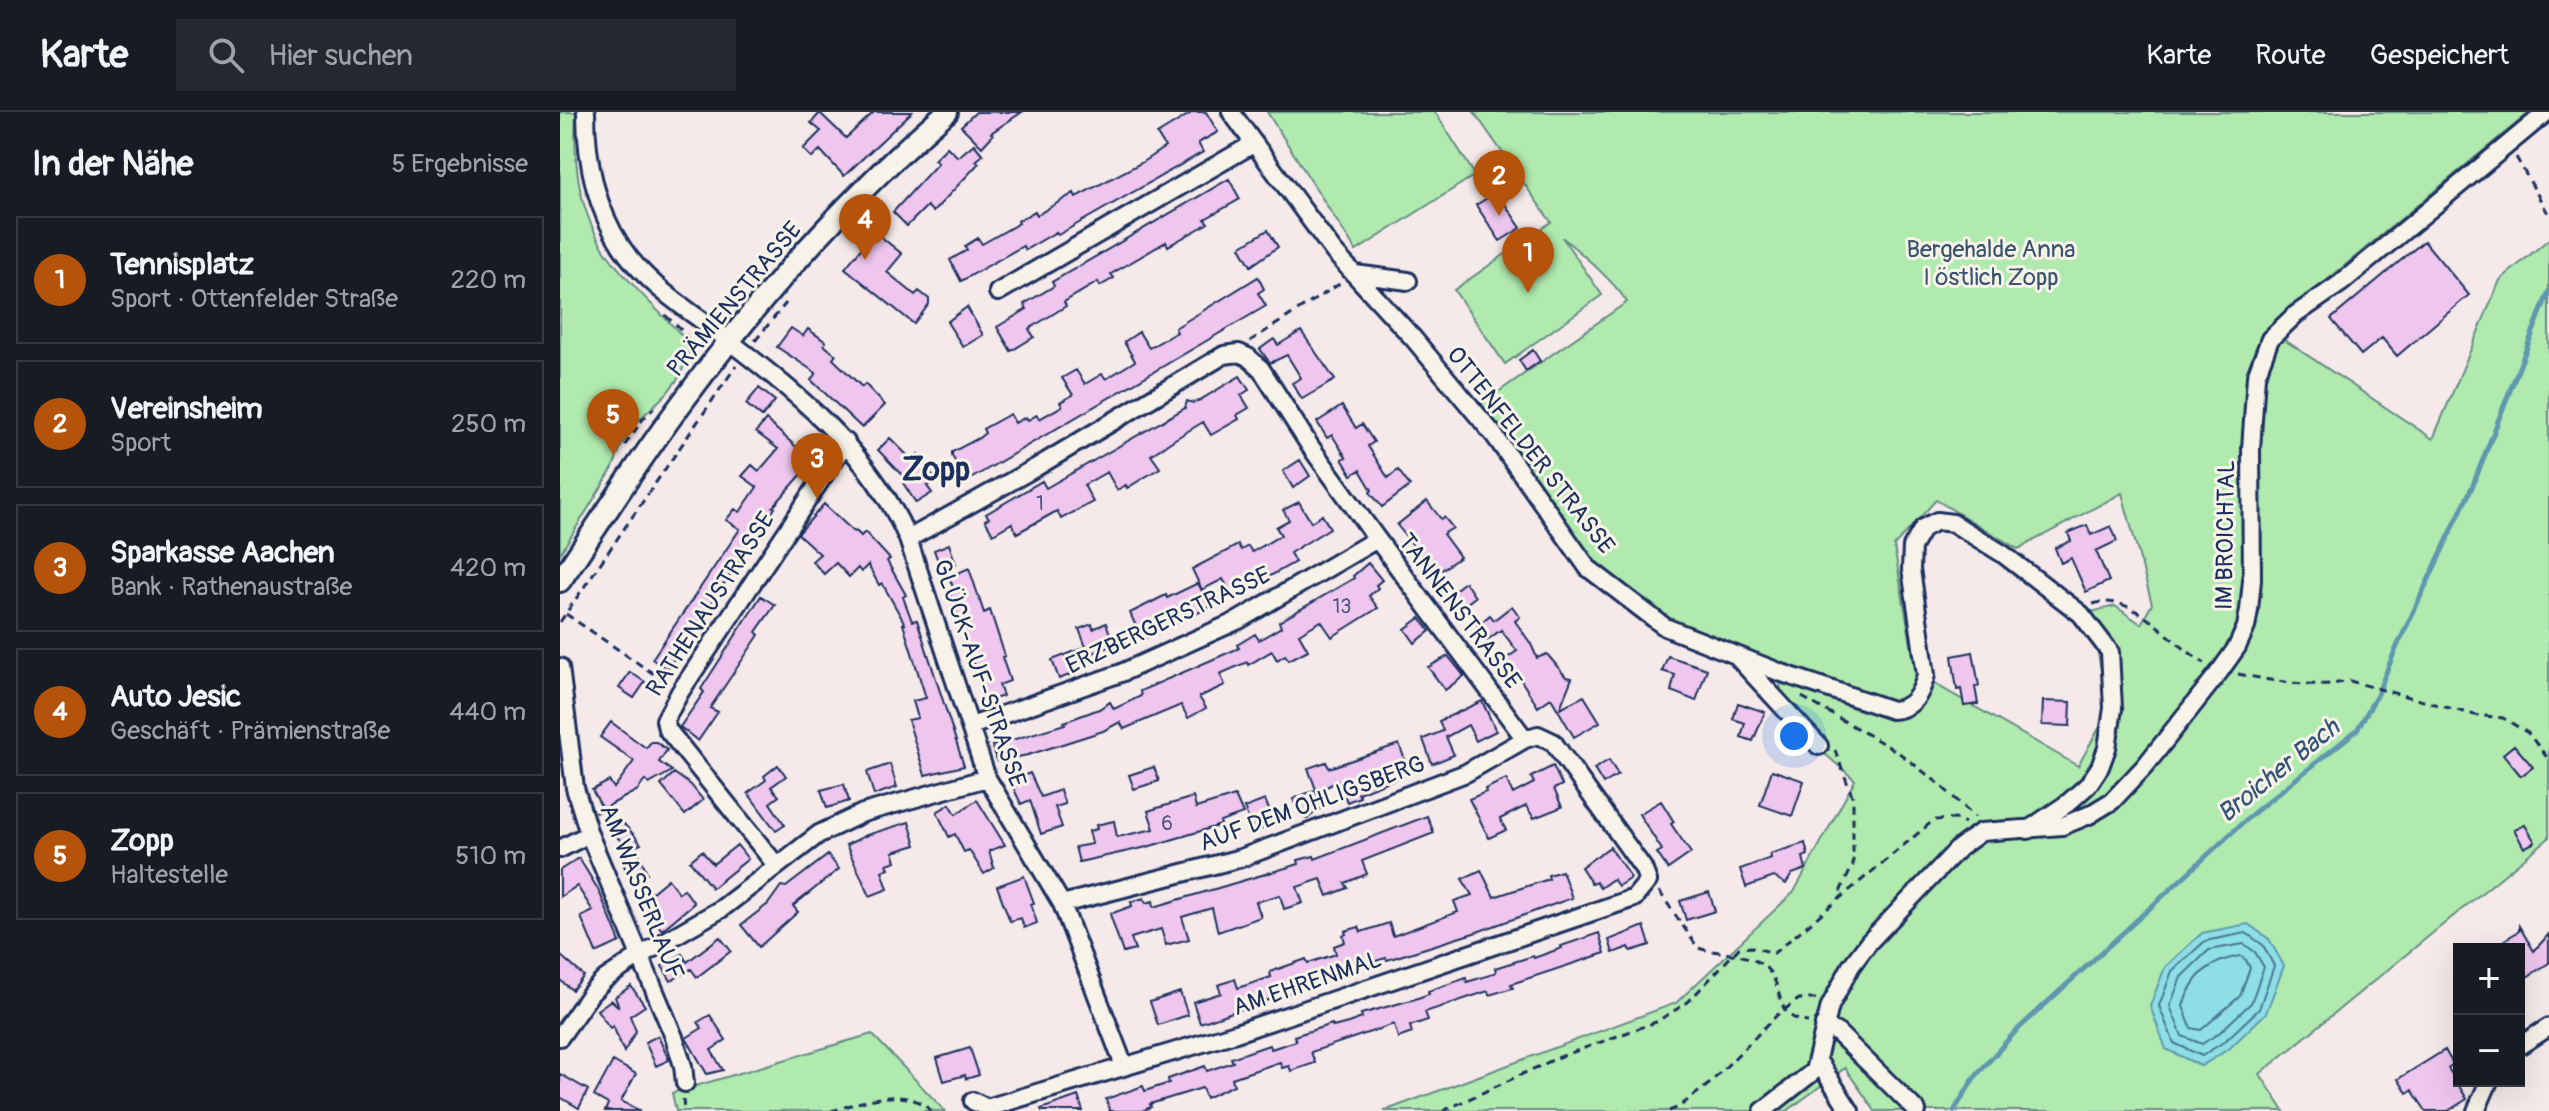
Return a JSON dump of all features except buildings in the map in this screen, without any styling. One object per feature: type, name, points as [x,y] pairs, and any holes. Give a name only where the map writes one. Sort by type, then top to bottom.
[{"type":"main road","name":"PRÄMIENSTRASSE","points":[[560,581],[684,400],[737,347],[804,252],[937,115]]},
{"type":"street","name":"GLÜCK-AUF-STRASSE","points":[[586,112],[590,167],[603,213],[621,247],[648,279],[737,347],[846,442],[895,508],[987,778],[1062,904],[1124,1066]]},
{"type":"street","name":"OTTENFELDER STRASSE","points":[[1231,112],[1334,252],[1413,338],[1494,435],[1588,568],[1665,627],[1790,676],[1892,710],[1903,709],[1914,702],[1923,689],[1926,675],[1911,569],[1912,547],[1923,528],[1937,521],[1953,523],[2003,554],[2081,614],[2110,652],[2113,708],[2107,748],[2100,767],[2088,785],[2028,830]]},
{"type":"street","name":"IM BROICHTAL","points":[[1981,832],[2062,826],[2112,801],[2145,766],[2220,671],[2237,647],[2249,610],[2252,580],[2251,449],[2256,376],[2270,339],[2295,315],[2341,283],[2547,112]]},
{"type":"street","points":[[998,292],[1253,144]]},
{"type":"street","points":[[1355,274],[1408,281]]},
{"type":"street","points":[[908,539],[1035,468],[1224,355],[1239,353]]},
{"type":"street","name":"TANNENSTRASSE","points":[[1239,353],[1261,369],[1310,446],[1525,739]]},
{"type":"street","name":"RATHENAUSTRASSE","points":[[776,865],[667,729],[665,720],[680,692],[846,442]]},
{"type":"street","name":"ERZBERGERSTRASSE","points":[[971,726],[1121,673],[1239,620],[1377,539]]},
{"type":"street","points":[[1734,654],[1819,746]]},
{"type":"street","name":"AM WASSERLAUF","points":[[560,667],[575,788],[589,834],[674,1037],[685,1083]]},
{"type":"street","points":[[1525,739],[1538,735],[1553,742],[1643,868],[1648,881]]},
{"type":"street","name":"AUF DEM OHLIGSBERG","points":[[1062,904],[1241,858],[1466,773],[1525,739]]},
{"type":"street","points":[[560,1037],[591,993],[605,979],[721,909],[819,834],[863,813],[987,778]]},
{"type":"street","points":[[1774,1108],[1814,1071],[1830,1006],[1851,966],[1869,942],[1959,848],[1981,832]]},
{"type":"street","points":[[560,849],[589,834]]},
{"type":"street","name":"AM EHRENMAL","points":[[973,1101],[987,1108],[1236,1033],[1634,898],[1648,881]]},
{"type":"street","points":[[1824,1025],[1838,1033],[1917,1111]]},
{"type":"street","points":[[2525,1042],[2549,1027]]},
{"type":"street","points":[[1818,1061],[1850,1111]]},
{"type":"street","points":[[2476,1111],[2486,1087]]},
{"type":"path","points":[[2508,144],[2549,215]]},
{"type":"path","points":[[1239,353],[1253,338],[1355,274]]},
{"type":"path","points":[[560,622],[737,347],[785,304]]},
{"type":"path","points":[[2081,614],[2093,604],[2108,599],[2131,607],[2198,659],[2220,671],[2299,683],[2333,685],[2350,681],[2475,715],[2503,718],[2528,733],[2549,760]]},
{"type":"path","points":[[566,614],[680,692]]},
{"type":"path","points":[[1790,676],[1795,691],[1810,704],[1898,752],[1938,783],[1973,815],[1981,832]]},
{"type":"path","points":[[1819,746],[1832,746],[1853,798],[1853,865],[1836,899]]},
{"type":"path","points":[[1443,1111],[1557,1058],[1656,1022],[1688,1002],[1739,948],[1752,947],[1774,953],[1934,820],[1958,819],[1981,832]]},
{"type":"path","points":[[1648,881],[1662,894],[1698,948],[1763,965],[1771,974],[1784,1010],[1795,1020]]},
{"type":"path","points":[[1669,1111],[1709,1084],[1799,999],[1812,998],[1830,1006]]},
{"type":"path","points":[[831,1111],[881,1097],[905,1097],[931,1111]]},
{"type":"path","points":[[1679,1107],[1685,1111]]},
{"type":"green space","points":[[560,112],[576,112],[580,186],[598,239],[627,278],[688,342],[688,355],[680,376],[639,420],[622,444],[613,468],[560,554]]},
{"type":"green space","points":[[1267,112],[1435,112],[1475,175],[1356,251]]},
{"type":"green space","name":"Bergehalde Anna I östlich Zopp","points":[[1474,112],[2530,112],[2268,329],[2433,439],[2500,280],[2549,239],[2549,838],[2260,1074],[2284,1111],[1875,1111],[1845,1068],[1787,1111],[1384,1111],[1676,1003],[1794,892],[1855,780],[1780,715],[1781,664],[1669,621],[1594,563],[1481,404],[1627,302],[1606,276],[1562,237],[1602,295],[1505,364],[1454,290],[1551,222]],"holes":[[[2122,493],[2152,604],[2141,624],[2115,606],[2091,612],[2108,712],[2078,766],[1916,673],[1894,546],[1936,500],[2018,549]]]},
{"type":"green space","points":[[872,1034],[945,1111],[676,1111],[672,1093]]},
{"type":"water","points":[[2248,924],[2269,939],[2284,966],[2266,1013],[2230,1048],[2201,1066],[2166,1049],[2150,1006],[2165,967],[2202,933]]},
{"type":"waterway","name":"Broicher Bach","points":[[1954,1111],[1974,1078],[2015,1032],[2251,815],[2357,730],[2377,695],[2473,485],[2549,291]]},
{"type":"place","name":"Vereinsheim","points":[[1499,216]]},
{"type":"place","name":"Auto Jesic","points":[[865,260]]},
{"type":"place","name":"Tennisplatz","points":[[1528,293]]},
{"type":"place","name":"Zopp","points":[[613,455]]},
{"type":"place","name":"Sparkasse Aachen","points":[[817,499]]},
{"type":"district","name":"Zopp","points":[[936,469]]}]
